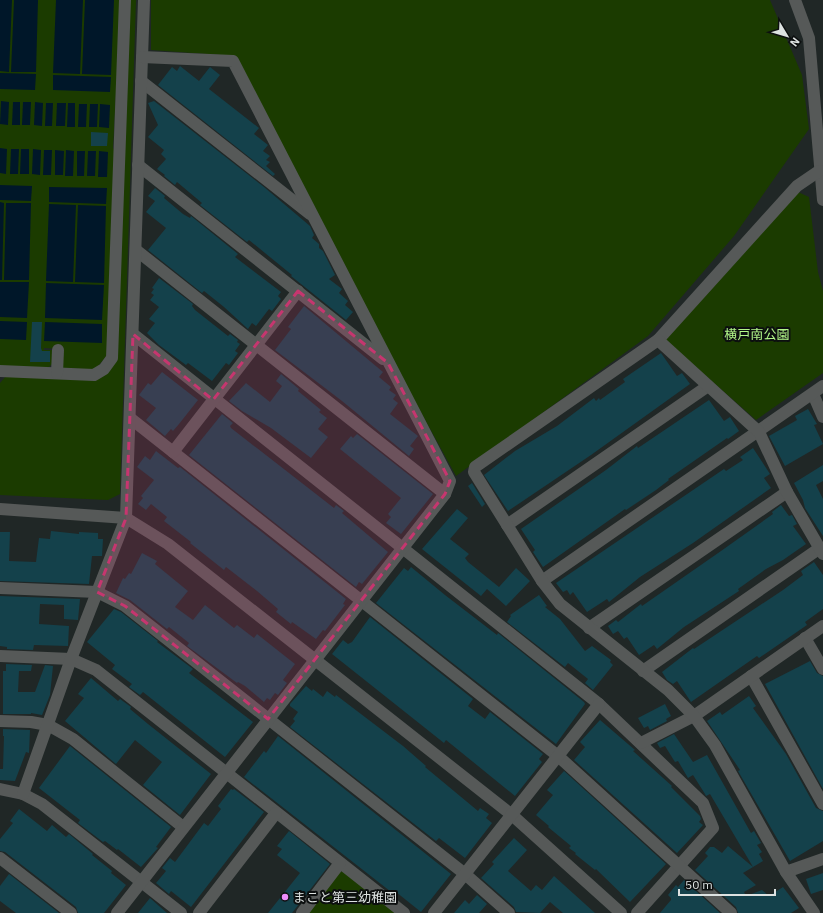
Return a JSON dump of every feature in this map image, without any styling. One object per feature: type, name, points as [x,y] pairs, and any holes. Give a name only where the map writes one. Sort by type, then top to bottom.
[{"type":"street","points":[[0,371],[98,374],[110,362],[113,354],[125,0]]},
{"type":"street","points":[[23,794],[71,658],[126,518],[144,0]]},
{"type":"street","points":[[795,0],[809,38],[816,109],[819,171],[823,200]]},
{"type":"street","points":[[117,913],[225,773],[446,494],[450,481],[232,61],[142,57]]},
{"type":"street","points":[[141,81],[313,217]]},
{"type":"street","points":[[138,166],[388,363]]},
{"type":"street","points":[[814,913],[786,872],[715,745],[694,716],[668,690],[560,604],[542,581],[474,472],[475,467],[658,340],[797,186],[819,171]]},
{"type":"street","points":[[136,250],[446,494]]},
{"type":"street","points":[[173,452],[298,291]]},
{"type":"street","points":[[133,334],[213,400],[598,704],[703,803],[713,828],[637,913]]},
{"type":"street","points":[[643,671],[821,551],[787,492],[759,432],[658,340]]},
{"type":"street","points":[[57,373],[58,350]]},
{"type":"street","points":[[507,525],[708,386]]},
{"type":"street","points":[[542,581],[759,432],[823,386]]},
{"type":"street","points":[[813,394],[823,417]]},
{"type":"street","points":[[130,418],[558,756],[731,913]]},
{"type":"street","points":[[589,628],[787,492]]},
{"type":"street","points":[[0,509],[126,518],[168,544],[512,815],[621,913]]},
{"type":"street","points":[[0,588],[97,592],[125,606],[465,874],[509,913]]},
{"type":"street","points":[[641,743],[694,716],[823,626]]},
{"type":"street","points":[[805,638],[823,670]]},
{"type":"street","points":[[0,656],[71,658],[96,670],[404,913]]},
{"type":"street","points":[[751,676],[823,804]]},
{"type":"street","points":[[434,913],[598,704]]},
{"type":"street","points":[[0,721],[31,722],[48,725],[73,739],[183,827]]},
{"type":"street","points":[[0,789],[23,794],[42,804],[181,913]]},
{"type":"street","points":[[199,913],[276,813]]},
{"type":"street","points":[[0,858],[71,913]]},
{"type":"street","points":[[786,872],[823,859]]},
{"type":"street","points":[[302,913],[340,863]]},
{"type":"highlighted area","points":[[298,291],[388,363],[450,481],[445,494],[268,719],[125,606],[97,592],[126,518],[133,334],[213,400]]},
{"type":"green space","points":[[0,0],[121,0],[113,148],[115,150],[108,354],[95,370],[63,368],[61,349],[44,348],[44,350],[54,350],[52,364],[48,368],[0,367]]},
{"type":"green space","points":[[129,0],[136,0],[120,494],[108,500],[0,495],[0,383],[6,376],[110,369]]},
{"type":"green space","points":[[151,0],[770,0],[802,75],[809,129],[734,236],[648,336],[456,476],[374,327],[235,56],[151,50]]},
{"type":"green space","name":"横戸南公園","points":[[798,192],[809,197],[818,272],[823,291],[823,373],[756,420],[664,339]]},
{"type":"green space","points":[[343,871],[395,913],[305,913],[335,874]]},
{"type":"water","points":[[0,0],[12,0],[9,72],[0,71]]},
{"type":"water","points":[[14,0],[38,0],[36,72],[11,72]]},
{"type":"water","points":[[56,0],[83,0],[80,74],[53,73]]},
{"type":"water","points":[[85,0],[114,0],[111,75],[82,74]]},
{"type":"water","points":[[0,73],[36,74],[35,90],[0,89]]},
{"type":"water","points":[[53,75],[111,77],[110,92],[53,90]]},
{"type":"water","points":[[1,101],[9,102],[8,125],[0,124]]},
{"type":"water","points":[[13,102],[20,102],[20,125],[12,125]]},
{"type":"water","points":[[23,102],[31,102],[30,125],[22,125]]},
{"type":"water","points":[[35,102],[43,103],[42,126],[34,125]]},
{"type":"water","points":[[46,103],[53,103],[52,126],[45,126]]},
{"type":"water","points":[[57,103],[66,103],[65,126],[56,126]]},
{"type":"water","points":[[68,103],[75,103],[75,127],[67,127]]},
{"type":"water","points":[[79,104],[87,104],[86,127],[78,127]]},
{"type":"water","points":[[90,104],[98,104],[97,127],[89,127]]},
{"type":"water","points":[[100,104],[110,105],[109,128],[99,127]]},
{"type":"water","points":[[0,148],[7,149],[6,174],[0,173]]},
{"type":"water","points":[[11,149],[19,149],[18,174],[10,174]]},
{"type":"water","points":[[21,149],[29,149],[29,174],[20,174]]},
{"type":"water","points":[[33,149],[41,150],[40,175],[32,174]]},
{"type":"water","points":[[44,150],[52,150],[51,175],[43,175]]},
{"type":"water","points":[[55,150],[64,151],[63,175],[55,175]]},
{"type":"water","points":[[66,150],[74,151],[73,176],[65,176]]},
{"type":"water","points":[[77,151],[85,151],[84,176],[77,176]]},
{"type":"water","points":[[88,151],[96,151],[95,176],[87,176]]},
{"type":"water","points":[[99,151],[108,152],[107,177],[98,177]]},
{"type":"water","points":[[0,185],[32,186],[31,201],[0,200]]},
{"type":"water","points":[[49,187],[107,188],[106,204],[49,202]]},
{"type":"water","points":[[0,202],[4,203],[2,280],[0,280]]},
{"type":"water","points":[[6,203],[31,203],[29,280],[4,280]]},
{"type":"water","points":[[49,204],[76,205],[73,282],[46,281]]},
{"type":"water","points":[[78,205],[106,206],[104,283],[75,282]]},
{"type":"water","points":[[0,282],[29,282],[27,318],[0,317]]},
{"type":"water","points":[[46,283],[104,285],[102,320],[45,318]]},
{"type":"water","points":[[0,321],[27,322],[26,340],[0,339]]},
{"type":"water","points":[[45,322],[102,324],[102,343],[44,341]]},
{"type":"building","points":[[180,66],[199,81],[210,67],[220,75],[209,89],[259,128],[254,134],[268,145],[263,151],[270,156],[266,160],[270,162],[266,166],[275,174],[273,176],[158,85],[172,67],[177,71]]},
{"type":"building","points":[[154,101],[264,187],[310,226],[314,235],[312,238],[319,244],[319,248],[323,251],[335,275],[329,279],[342,289],[339,293],[348,301],[345,305],[353,312],[346,320],[249,240],[247,242],[200,205],[202,203],[177,182],[175,185],[157,169],[166,159],[161,154],[164,150],[148,137],[158,125],[148,103]]},
{"type":"building","points":[[91,132],[108,133],[107,146],[91,146]]},
{"type":"building","points":[[155,188],[165,196],[164,198],[183,214],[190,218],[191,216],[238,254],[235,257],[281,292],[278,296],[281,299],[272,311],[269,309],[256,326],[252,323],[248,329],[204,291],[202,293],[148,250],[166,228],[146,212],[155,201],[148,196]]},
{"type":"building","points":[[159,278],[193,304],[192,306],[195,310],[228,336],[230,334],[238,340],[237,342],[240,344],[235,351],[238,353],[229,365],[226,363],[212,381],[188,363],[186,365],[159,345],[147,333],[155,323],[149,319],[159,307],[150,300],[154,295],[151,293],[154,289],[152,288]]},
{"type":"building","points":[[304,306],[383,372],[379,377],[391,387],[389,390],[396,395],[393,399],[398,403],[390,414],[418,436],[410,446],[414,449],[409,456],[342,401],[275,350],[291,329],[288,327]]},
{"type":"building","points":[[32,322],[42,322],[41,348],[42,351],[50,351],[50,362],[30,362]]},
{"type":"building","points":[[661,353],[677,376],[682,373],[690,384],[591,455],[508,511],[484,475],[515,451],[557,426],[594,398],[596,401],[599,398],[600,400],[625,382],[623,379]]},
{"type":"building","points":[[162,372],[198,400],[173,431],[171,429],[165,436],[146,420],[156,408],[139,395],[148,383],[151,385]]},
{"type":"building","points":[[281,374],[299,389],[298,391],[321,410],[319,412],[327,418],[318,429],[328,437],[311,458],[271,428],[242,411],[229,401],[246,383],[270,402],[282,386],[276,381]]},
{"type":"building","points":[[709,400],[724,421],[730,417],[739,431],[543,567],[533,552],[535,550],[521,529],[606,470],[637,446],[638,448]]},
{"type":"building","points":[[808,409],[817,424],[814,425],[823,444],[785,466],[769,436],[797,420],[795,416]]},
{"type":"building","points":[[222,414],[233,423],[230,426],[231,428],[334,508],[336,505],[344,511],[342,513],[388,552],[362,584],[359,582],[356,587],[189,455]]},
{"type":"building","points":[[357,434],[433,494],[401,534],[386,523],[391,517],[388,514],[401,498],[340,449],[351,436],[353,438]]},
{"type":"building","points":[[753,448],[770,474],[764,478],[771,488],[693,543],[640,577],[609,602],[607,599],[587,612],[573,592],[570,595],[567,590],[563,592],[556,583],[724,469],[726,471],[743,460],[740,457]]},
{"type":"building","points":[[156,451],[178,468],[180,467],[346,599],[343,604],[345,605],[325,631],[323,630],[316,639],[292,622],[291,624],[276,612],[278,609],[257,591],[226,567],[224,570],[164,521],[167,517],[151,504],[146,510],[138,504],[143,498],[141,496],[154,480],[137,467],[145,456],[150,460]]},
{"type":"building","points":[[823,465],[823,481],[816,485],[823,499],[823,536],[805,508],[803,500],[794,483]]},
{"type":"building","points":[[472,483],[485,504],[482,507],[468,486]]},
{"type":"building","points":[[781,505],[789,516],[792,515],[797,524],[793,526],[806,544],[783,560],[766,569],[738,589],[739,591],[684,627],[657,649],[654,645],[639,655],[627,637],[624,639],[618,631],[613,634],[608,626],[616,620],[618,622],[641,604],[642,606],[721,551],[773,514],[772,512]]},
{"type":"building","points":[[457,509],[468,518],[450,539],[469,554],[465,558],[468,562],[499,587],[516,568],[530,581],[506,606],[487,589],[481,596],[422,549]]},
{"type":"building","points":[[51,531],[79,534],[79,532],[98,533],[98,539],[103,539],[102,556],[92,556],[89,584],[0,581],[0,532],[10,532],[9,561],[36,562],[39,538],[50,539]]},
{"type":"building","points":[[142,553],[157,561],[155,564],[188,591],[175,607],[193,620],[205,605],[234,628],[237,625],[254,638],[257,634],[295,664],[283,680],[287,683],[278,695],[275,693],[270,700],[267,698],[264,702],[245,686],[238,682],[237,683],[187,646],[189,643],[169,627],[167,629],[130,600],[116,593],[123,578],[125,579],[129,573],[131,574]]},
{"type":"building","points":[[814,562],[823,575],[823,609],[805,622],[807,625],[759,658],[757,656],[691,702],[677,681],[673,684],[667,680],[662,672],[693,648],[694,649],[783,590],[803,575],[801,571]]},
{"type":"building","points":[[411,567],[497,635],[498,633],[584,702],[585,704],[556,744],[376,603],[404,568],[408,571]]},
{"type":"building","points":[[539,595],[547,606],[545,607],[560,619],[585,651],[592,646],[611,660],[610,662],[613,665],[593,690],[585,683],[588,679],[568,663],[565,667],[507,622],[511,616],[510,615]]},
{"type":"building","points":[[0,596],[80,599],[78,620],[64,619],[64,605],[40,604],[39,624],[69,626],[68,646],[34,645],[33,650],[7,649],[7,647],[0,646]]},
{"type":"building","points":[[114,609],[121,612],[193,669],[189,673],[253,722],[225,757],[143,692],[140,695],[129,687],[132,684],[112,669],[115,665],[87,642]]},
{"type":"building","points":[[370,617],[473,699],[468,706],[485,719],[490,712],[543,754],[539,759],[542,762],[515,796],[446,740],[444,743],[332,654],[343,640],[348,644],[352,642]]},
{"type":"building","points":[[810,661],[817,673],[823,676],[823,789],[765,684]]},
{"type":"building","points":[[6,664],[32,665],[31,671],[19,671],[18,692],[35,692],[45,665],[53,666],[50,695],[42,715],[31,713],[3,714],[3,671],[6,671]]},
{"type":"building","points":[[91,678],[118,701],[120,699],[131,707],[130,709],[211,774],[180,815],[143,785],[162,762],[135,740],[116,764],[65,721],[84,698],[78,694]]},
{"type":"building","points":[[306,686],[312,691],[313,689],[323,697],[327,691],[335,697],[336,695],[403,746],[426,766],[425,767],[478,811],[480,808],[489,814],[486,818],[492,823],[465,858],[439,838],[436,841],[290,727],[295,721],[293,719],[298,712],[290,706],[290,704]]},
{"type":"building","points":[[749,696],[756,706],[753,708],[786,754],[816,808],[823,811],[823,841],[790,861],[738,771],[740,770],[707,721],[720,712],[722,715]]},
{"type":"building","points":[[665,704],[671,716],[666,719],[667,721],[650,730],[648,726],[644,728],[638,718]]},
{"type":"building","points":[[600,720],[635,750],[633,751],[672,786],[671,787],[700,816],[701,819],[699,822],[703,825],[677,853],[574,760],[585,747],[580,742]]},
{"type":"building","points":[[3,729],[30,730],[29,753],[26,752],[15,781],[0,780],[0,769],[3,769]]},
{"type":"building","points":[[674,734],[693,762],[707,755],[751,833],[754,831],[761,843],[757,845],[762,852],[759,854],[763,861],[753,867],[710,794],[706,796],[693,775],[688,778],[678,761],[675,762],[665,746],[660,748],[657,743]]},
{"type":"building","points":[[278,736],[451,874],[421,912],[396,892],[395,895],[244,777],[264,751],[266,753]]},
{"type":"building","points":[[70,746],[171,827],[156,847],[158,848],[141,867],[118,849],[117,850],[105,841],[103,842],[78,823],[80,820],[39,788]]},
{"type":"building","points":[[564,771],[666,864],[630,902],[596,869],[595,870],[575,854],[576,853],[569,848],[571,846],[536,815],[553,795],[547,790]]},
{"type":"building","points":[[231,789],[234,789],[264,812],[191,907],[171,891],[169,894],[156,883],[166,871],[162,868],[170,858],[175,862],[204,823],[208,826],[221,809],[218,806]]},
{"type":"building","points":[[19,809],[47,831],[52,825],[66,837],[69,834],[126,885],[104,913],[78,913],[76,907],[5,852],[0,851],[0,839],[13,823],[10,821]]},
{"type":"building","points":[[289,831],[330,864],[292,913],[268,913],[300,873],[277,855],[282,849],[277,846]]},
{"type":"building","points":[[514,838],[527,850],[508,871],[531,891],[536,885],[542,890],[554,876],[595,913],[563,913],[550,902],[540,913],[516,912],[514,907],[481,878],[494,864],[492,862]]},
{"type":"building","points":[[728,846],[753,867],[743,873],[756,885],[744,892],[746,896],[762,890],[769,896],[783,887],[799,908],[791,913],[738,913],[736,907],[695,870],[708,856],[705,853],[710,847],[714,847],[722,853]]},
{"type":"building","points":[[823,873],[823,890],[811,894],[806,879]]},
{"type":"building","points":[[9,874],[59,913],[16,913],[0,901],[0,886]]},
{"type":"building","points":[[684,880],[720,913],[660,913],[671,900],[668,895],[676,885],[678,887]]},
{"type":"building","points":[[477,895],[487,904],[479,913],[454,913],[465,900],[469,904]]},
{"type":"building","points":[[150,898],[159,906],[167,913],[138,913]]},
{"type":"place","name":"まこと第三幼稚園","points":[[285,897]]}]
